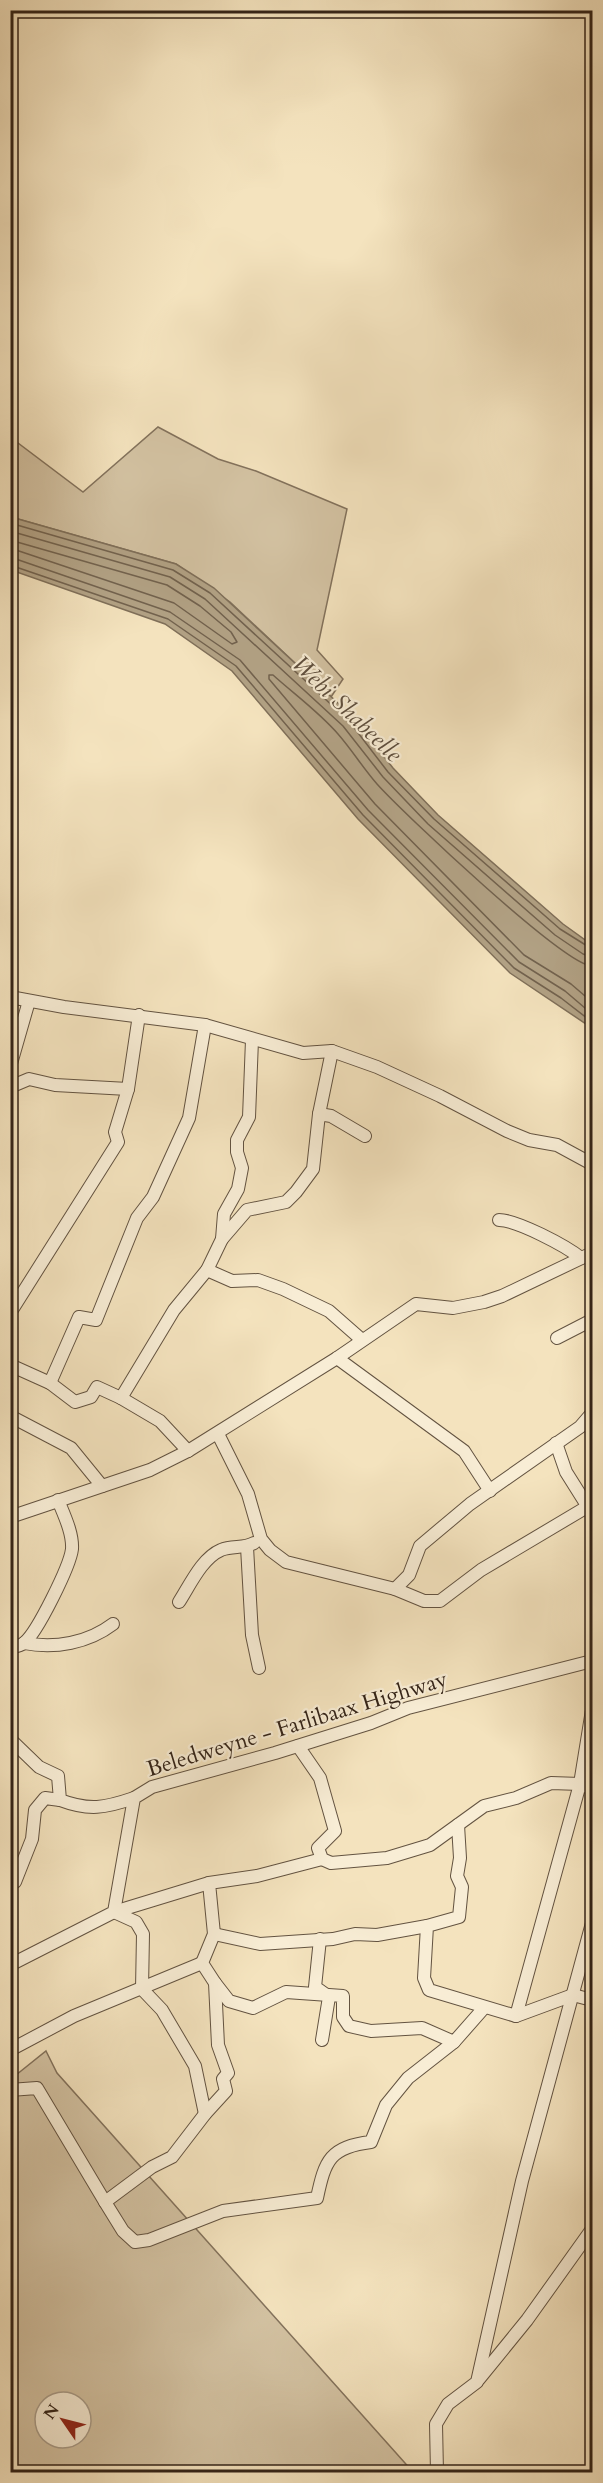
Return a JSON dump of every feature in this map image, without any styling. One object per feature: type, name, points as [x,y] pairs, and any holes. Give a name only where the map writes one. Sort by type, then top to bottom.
[{"type":"street","points":[[10,997],[205,1025],[303,1053],[332,1051],[377,1067],[440,1096],[507,1131],[529,1140],[557,1145],[592,1164]]},
{"type":"street","points":[[10,1066],[28,1001]]},
{"type":"street","points":[[10,1313],[118,1142],[116,1132],[128,1089],[139,1015]]},
{"type":"street","points":[[50,1383],[79,1317],[96,1320],[137,1218],[153,1197],[174,1156],[189,1118],[205,1025]]},
{"type":"street","points":[[222,1239],[224,1214],[238,1189],[242,1168],[237,1152],[237,1140],[249,1116],[252,1040]]},
{"type":"street","points":[[121,1398],[162,1328],[207,1270],[222,1239],[248,1210],[286,1202],[313,1169],[320,1114],[332,1051]]},
{"type":"street","points":[[10,1087],[29,1079],[55,1084],[128,1089]]},
{"type":"street","points":[[320,1114],[331,1116],[365,1136]]},
{"type":"street","points":[[499,1220],[511,1220],[540,1236],[587,1256]]},
{"type":"street","points":[[10,1517],[150,1470],[188,1451],[337,1358],[416,1304],[453,1308],[484,1302],[502,1296],[587,1256]]},
{"type":"street","points":[[207,1270],[232,1281],[258,1280],[292,1293],[329,1311],[362,1340]]},
{"type":"street","points":[[557,1338],[592,1320]]},
{"type":"street","points":[[337,1358],[464,1451],[490,1491]]},
{"type":"street","points":[[10,1365],[50,1383],[75,1402],[91,1397],[97,1388],[121,1398],[160,1420],[188,1451]]},
{"type":"street","points":[[395,1589],[409,1575],[420,1546],[490,1491],[580,1426],[592,1413]]},
{"type":"street","points":[[10,1416],[71,1448],[102,1486]]},
{"type":"street","points":[[218,1434],[248,1494],[261,1539],[286,1562],[395,1589],[424,1601],[440,1601],[481,1570],[590,1505],[566,1472],[556,1443]]},
{"type":"street","points":[[24,1643],[37,1625],[68,1567],[72,1547],[67,1521],[58,1500]]},
{"type":"street","points":[[179,1602],[210,1556],[223,1549],[247,1547],[261,1539]]},
{"type":"street","points":[[247,1547],[252,1635],[259,1668]]},
{"type":"street","points":[[10,1648],[24,1643],[44,1647],[71,1643],[100,1634],[113,1624]]},
{"type":"street","name":"Beledweyne - Farlibaax Highway","points":[[114,1912],[134,1798],[152,1787],[298,1746],[371,1723],[408,1708],[592,1661]]},
{"type":"street","points":[[516,2016],[580,1784],[592,1710]]},
{"type":"street","points":[[10,1739],[39,1767],[58,1776],[60,1800]]},
{"type":"street","points":[[298,1746],[320,1778],[335,1831],[318,1848],[322,1859]]},
{"type":"street","points":[[10,1965],[114,1912],[209,1882],[257,1876],[322,1859],[331,1863],[387,1858],[430,1845],[484,1806],[516,1798],[551,1783],[580,1784],[592,1789]]},
{"type":"street","points":[[10,1884],[15,1882],[32,1839],[35,1810],[45,1798],[60,1800],[76,1806],[104,1808],[134,1798]]},
{"type":"street","points":[[214,1934],[260,1944],[320,1940],[355,1934],[377,1935],[427,1926],[459,1917],[462,1887],[458,1876],[460,1858],[458,1824]]},
{"type":"street","points":[[10,2050],[74,2016],[202,1963],[214,1934],[209,1882]]},
{"type":"street","points":[[114,1912],[136,1922],[143,1934],[142,1989],[162,2010],[195,2067],[205,2114]]},
{"type":"street","points":[[477,2382],[522,2181],[592,1923]]},
{"type":"street","points":[[427,1926],[424,1978],[429,1990],[516,2016],[573,1995],[592,2000]]},
{"type":"street","points":[[320,1940],[315,1987],[329,1996]]},
{"type":"street","points":[[202,1963],[229,2001],[253,2008],[286,1992],[343,1996],[343,2017],[349,2026],[371,2031],[422,2028],[454,2042]]},
{"type":"street","points":[[105,2202],[152,2167],[172,2157],[226,2091],[223,2079],[228,2073],[218,2045],[215,1983]]},
{"type":"street","points":[[322,2040],[329,1996]]},
{"type":"street","points":[[10,2090],[37,2088],[123,2231],[135,2242],[149,2240],[223,2211],[317,2198],[321,2179],[335,2151],[349,2145],[370,2142],[386,2105],[408,2078],[454,2042],[483,2008]]},
{"type":"street","points":[[437,2472],[436,2424],[448,2404],[477,2382],[527,2320],[592,2229]]},
{"type":"shaded area","points":[[158,427],[218,459],[256,471],[347,509],[317,650],[343,679],[331,697],[230,602],[176,564],[11,517],[10,437],[83,492]]},
{"type":"shaded area","points":[[46,2051],[57,2073],[413,2472],[11,2472],[11,2079]]},
{"type":"water","points":[[11,517],[176,564],[214,588],[353,717],[393,768],[438,815],[563,924],[592,945],[592,1028],[510,973],[358,819],[232,671],[165,624],[11,570]]},
{"type":"water label","name":"Webi Shabeelle","points":[[347,709]]}]
